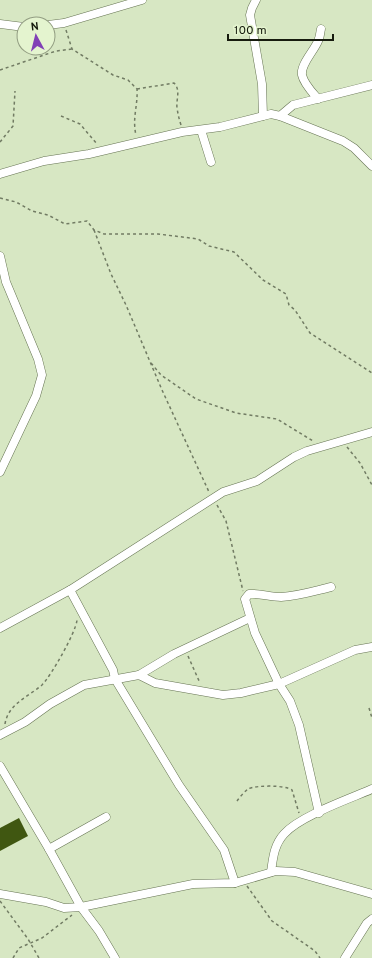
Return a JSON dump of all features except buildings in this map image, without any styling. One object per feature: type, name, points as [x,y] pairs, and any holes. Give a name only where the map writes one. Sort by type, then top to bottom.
[{"type":"street","points":[[56,24],[142,0]]},
{"type":"street","points":[[256,0],[250,15],[262,84],[263,116]]},
{"type":"street","points":[[0,24],[16,26]]},
{"type":"street","points":[[318,99],[302,76],[302,68],[316,47],[321,29]]},
{"type":"street","points":[[280,116],[293,105],[372,85]]},
{"type":"street","points":[[0,174],[44,161],[112,149],[182,132],[202,130],[271,114],[280,116],[343,141],[354,148],[372,166]]},
{"type":"street","points":[[202,130],[212,162]]},
{"type":"street","points":[[0,256],[3,283],[38,359],[42,375],[36,396],[0,472]]},
{"type":"street","points":[[0,628],[70,590],[223,492],[257,481],[294,457],[321,446],[372,432]]},
{"type":"street","points":[[319,813],[299,725],[290,701],[278,684],[250,618],[245,598],[249,594],[265,596],[294,596],[330,587]]},
{"type":"street","points":[[70,590],[113,670],[115,679],[179,785],[224,850],[239,881]]},
{"type":"street","points":[[0,735],[25,722],[72,691],[94,682],[133,678],[174,654],[186,650],[250,618]]},
{"type":"street","points":[[139,675],[155,683],[232,695],[278,684],[355,650],[372,647]]},
{"type":"street","points":[[0,766],[81,907],[116,958]]},
{"type":"street","points":[[271,872],[274,854],[284,833],[301,821],[372,789]]},
{"type":"street","points":[[49,849],[106,817]]},
{"type":"street","points":[[1,897],[46,902],[64,908],[81,907],[193,884],[239,881],[271,872],[295,872],[372,894]]},
{"type":"street","points":[[345,958],[367,923],[372,919]]},
{"type":"path","points":[[64,22],[72,49],[113,75],[128,80],[137,89]]},
{"type":"path","points":[[0,70],[51,53],[72,49]]},
{"type":"path","points":[[137,89],[174,83],[177,86],[178,92],[177,108],[182,132]]},
{"type":"path","points":[[137,89],[133,125],[137,143]]},
{"type":"path","points":[[0,142],[13,126],[15,91]]},
{"type":"path","points":[[61,116],[80,124],[96,144],[112,149]]},
{"type":"path","points":[[0,198],[16,202],[32,211],[48,215],[65,224],[87,221],[94,230],[111,274],[205,486],[226,521],[245,598]]},
{"type":"path","points":[[94,230],[113,234],[170,235],[186,239],[198,239],[209,246],[234,252],[263,280],[286,294],[290,306],[295,310],[310,333],[365,366],[372,372]]},
{"type":"path","points":[[150,361],[161,375],[196,399],[236,413],[277,419],[321,446]]},
{"type":"path","points":[[340,440],[360,463],[372,485]]},
{"type":"path","points":[[5,726],[6,714],[26,695],[42,684],[67,645],[76,625],[77,619]]},
{"type":"path","points":[[186,650],[204,691]]},
{"type":"path","points":[[369,708],[372,718]]},
{"type":"path","points":[[237,801],[246,790],[252,788],[288,787],[292,792],[301,821]]},
{"type":"path","points":[[239,881],[272,921],[315,951],[320,958]]},
{"type":"path","points":[[1,897],[39,958]]},
{"type":"path","points":[[13,958],[19,948],[30,944],[53,931],[81,907]]}]
